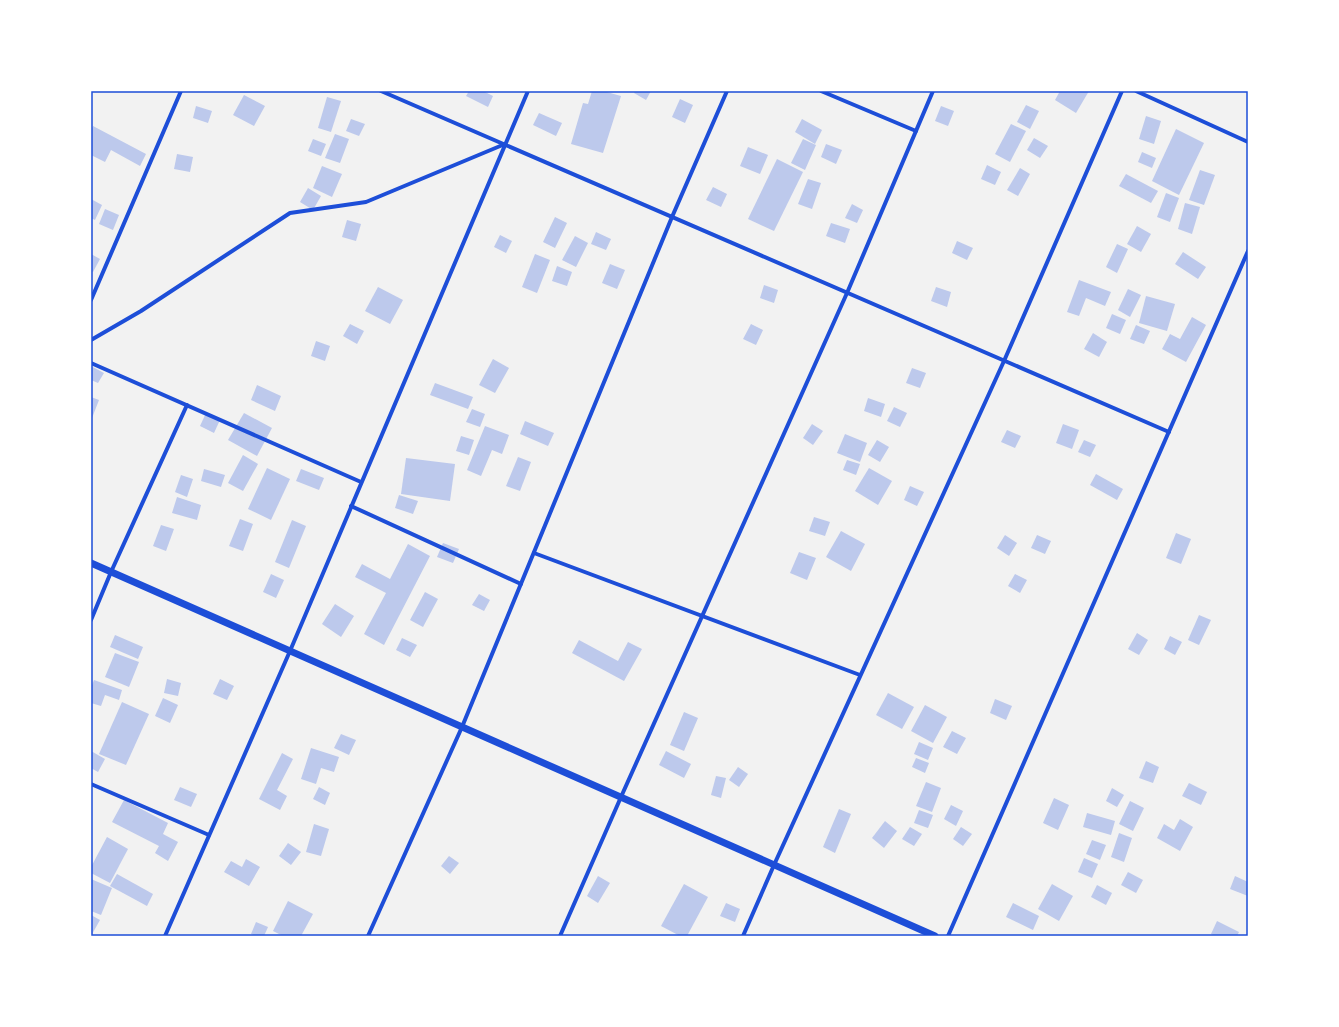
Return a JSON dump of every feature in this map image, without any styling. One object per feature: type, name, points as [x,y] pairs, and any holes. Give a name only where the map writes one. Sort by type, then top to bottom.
[{"type":"street","points":[[91,300],[181,91]]},
{"type":"street","points":[[381,91],[1169,432]]},
{"type":"street","points":[[165,936],[290,650],[528,91]]},
{"type":"street","points":[[368,936],[462,727],[672,217],[727,91]]},
{"type":"street","points":[[821,91],[916,131]]},
{"type":"street","points":[[560,936],[847,292],[933,91]]},
{"type":"street","points":[[743,936],[860,675],[1004,361],[1122,91]]},
{"type":"street","points":[[1136,91],[1248,142]]},
{"type":"street","points":[[91,340],[141,312],[290,213],[366,202],[505,144]]},
{"type":"street","points":[[948,936],[1248,251]]},
{"type":"street","points":[[91,363],[361,482]]},
{"type":"street","points":[[91,620],[186,405]]},
{"type":"street","points":[[351,506],[521,584]]},
{"type":"street","points":[[534,553],[860,675]]},
{"type":"street","points":[[91,563],[935,936]]},
{"type":"street","points":[[91,784],[209,835]]},
{"type":"building","points":[[469,91],[483,91],[493,96],[488,107],[466,96]]},
{"type":"building","points":[[592,91],[603,91],[621,96],[603,153],[571,144],[583,103],[588,104]]},
{"type":"building","points":[[635,91],[651,91],[646,100],[634,93]]},
{"type":"building","points":[[1060,91],[1089,91],[1076,113],[1055,100]]},
{"type":"building","points":[[244,95],[265,106],[254,126],[233,115]]},
{"type":"building","points":[[327,97],[341,101],[331,132],[318,128]]},
{"type":"building","points":[[680,99],[693,105],[685,123],[672,117]]},
{"type":"building","points":[[1026,105],[1039,111],[1030,129],[1017,122]]},
{"type":"building","points":[[196,106],[212,111],[208,123],[193,118]]},
{"type":"building","points":[[941,106],[954,111],[948,126],[935,121]]},
{"type":"building","points":[[539,113],[562,123],[556,136],[533,125]]},
{"type":"building","points":[[1146,116],[1161,121],[1154,144],[1139,139]]},
{"type":"building","points":[[351,119],[365,124],[359,136],[346,131]]},
{"type":"building","points":[[802,119],[822,130],[815,144],[795,132]]},
{"type":"building","points":[[1011,124],[1026,131],[1010,162],[995,154]]},
{"type":"building","points":[[93,126],[146,154],[140,166],[111,150],[105,162],[91,155],[91,130]]},
{"type":"building","points":[[1176,129],[1204,143],[1179,195],[1152,181]]},
{"type":"building","points":[[335,134],[349,139],[340,163],[325,158]]},
{"type":"building","points":[[1034,138],[1048,146],[1040,158],[1027,150]]},
{"type":"building","points":[[313,139],[326,144],[321,156],[308,151]]},
{"type":"building","points":[[803,139],[816,145],[805,170],[791,163]]},
{"type":"building","points":[[826,144],[842,150],[836,164],[821,157]]},
{"type":"building","points":[[748,147],[768,155],[760,174],[740,166]]},
{"type":"building","points":[[1142,152],[1156,158],[1152,168],[1138,162]]},
{"type":"building","points":[[177,154],[193,157],[190,172],[174,169]]},
{"type":"building","points":[[777,159],[803,172],[774,231],[748,219]]},
{"type":"building","points":[[987,165],[1001,172],[995,185],[981,179]]},
{"type":"building","points":[[322,166],[342,174],[332,197],[313,188]]},
{"type":"building","points":[[1020,168],[1030,174],[1018,196],[1007,190]]},
{"type":"building","points":[[1200,170],[1215,175],[1204,205],[1189,200]]},
{"type":"building","points":[[1126,174],[1158,191],[1151,203],[1119,186]]},
{"type":"building","points":[[808,179],[821,183],[812,209],[798,204]]},
{"type":"building","points":[[713,187],[727,194],[721,207],[706,200]]},
{"type":"building","points":[[308,188],[321,196],[313,210],[300,202]]},
{"type":"building","points":[[1166,193],[1179,198],[1170,222],[1157,217]]},
{"type":"building","points":[[91,199],[102,205],[95,220],[91,218]]},
{"type":"building","points":[[1185,203],[1200,207],[1192,234],[1178,229]]},
{"type":"building","points":[[852,204],[863,210],[857,223],[845,218]]},
{"type":"building","points":[[105,209],[119,215],[113,230],[99,224]]},
{"type":"building","points":[[555,217],[567,223],[555,248],[543,242]]},
{"type":"building","points":[[347,220],[361,224],[356,241],[342,237]]},
{"type":"building","points":[[831,223],[850,229],[845,243],[826,236]]},
{"type":"building","points":[[1137,226],[1151,234],[1141,252],[1127,244]]},
{"type":"building","points":[[596,232],[611,239],[606,250],[591,244]]},
{"type":"building","points":[[500,235],[512,241],[506,253],[494,247]]},
{"type":"building","points":[[575,236],[588,243],[576,267],[562,260]]},
{"type":"building","points":[[957,241],[973,248],[967,260],[952,253]]},
{"type":"building","points":[[1117,244],[1128,249],[1117,273],[1106,267]]},
{"type":"building","points":[[1183,252],[1206,267],[1198,279],[1175,264]]},
{"type":"building","points":[[91,254],[100,259],[93,272],[91,271]]},
{"type":"building","points":[[535,254],[550,260],[537,293],[522,287]]},
{"type":"building","points":[[610,264],[625,270],[617,289],[602,283]]},
{"type":"building","points":[[557,266],[572,272],[567,286],[552,281]]},
{"type":"building","points":[[1079,280],[1111,292],[1105,306],[1086,298],[1079,316],[1067,312]]},
{"type":"building","points":[[764,285],[778,290],[774,303],[760,298]]},
{"type":"building","points":[[378,287],[403,300],[390,324],[365,311]]},
{"type":"building","points":[[936,287],[951,292],[947,307],[931,301]]},
{"type":"building","points":[[1128,289],[1141,295],[1130,317],[1118,310]]},
{"type":"building","points":[[1146,296],[1175,304],[1167,331],[1139,323]]},
{"type":"building","points":[[1112,314],[1126,320],[1120,334],[1106,328]]},
{"type":"building","points":[[1192,317],[1206,325],[1186,362],[1162,349],[1170,334],[1180,339]]},
{"type":"building","points":[[350,324],[364,331],[357,344],[343,336]]},
{"type":"building","points":[[751,324],[763,330],[756,345],[743,339]]},
{"type":"building","points":[[1136,325],[1150,331],[1144,344],[1130,339]]},
{"type":"building","points":[[1093,333],[1107,342],[1099,357],[1084,349]]},
{"type":"building","points":[[316,341],[330,346],[325,361],[311,356]]},
{"type":"building","points":[[493,359],[509,368],[495,393],[479,385]]},
{"type":"building","points":[[91,366],[104,373],[98,383],[91,380]]},
{"type":"building","points":[[912,368],[926,373],[920,388],[906,383]]},
{"type":"building","points":[[435,383],[473,397],[468,409],[430,395]]},
{"type":"building","points":[[257,385],[281,396],[275,411],[251,400]]},
{"type":"building","points":[[91,397],[99,400],[92,418],[91,418]]},
{"type":"building","points":[[868,398],[885,404],[881,417],[864,411]]},
{"type":"building","points":[[894,407],[907,413],[900,427],[887,421]]},
{"type":"building","points":[[472,409],[485,414],[480,427],[466,422]]},
{"type":"building","points":[[206,413],[220,420],[214,433],[200,426]]},
{"type":"building","points":[[244,413],[272,428],[257,456],[228,440]]},
{"type":"building","points":[[525,421],[554,433],[548,446],[520,434]]},
{"type":"building","points":[[812,424],[823,431],[813,445],[803,438]]},
{"type":"building","points":[[1063,424],[1079,430],[1072,449],[1056,443]]},
{"type":"building","points":[[485,426],[509,435],[502,454],[492,450],[481,476],[467,470]]},
{"type":"building","points":[[1007,430],[1021,436],[1015,448],[1001,442]]},
{"type":"building","points":[[845,434],[867,443],[860,462],[837,453]]},
{"type":"building","points":[[461,436],[474,440],[469,455],[456,451]]},
{"type":"building","points":[[877,440],[889,447],[880,462],[868,455]]},
{"type":"building","points":[[1084,440],[1096,445],[1090,457],[1078,452]]},
{"type":"building","points":[[243,455],[258,464],[243,491],[228,483]]},
{"type":"building","points":[[518,457],[531,462],[520,491],[506,486]]},
{"type":"building","points":[[406,458],[455,464],[450,501],[401,494]]},
{"type":"building","points":[[847,460],[860,464],[856,475],[843,470]]},
{"type":"building","points":[[267,468],[290,479],[271,520],[248,509]]},
{"type":"building","points":[[869,468],[892,481],[878,505],[855,491]]},
{"type":"building","points":[[204,469],[225,475],[221,487],[201,481]]},
{"type":"building","points":[[301,469],[324,478],[319,490],[296,481]]},
{"type":"building","points":[[1096,474],[1123,489],[1117,500],[1090,485]]},
{"type":"building","points":[[181,475],[193,479],[187,497],[175,492]]},
{"type":"building","points":[[910,486],[924,492],[917,506],[904,500]]},
{"type":"building","points":[[399,495],[418,501],[413,514],[395,508]]},
{"type":"building","points":[[177,497],[201,505],[197,520],[172,513]]},
{"type":"building","points":[[814,517],[830,522],[825,536],[809,531]]},
{"type":"building","points":[[240,519],[253,524],[243,551],[229,546]]},
{"type":"building","points":[[292,520],[306,526],[289,568],[275,562]]},
{"type":"building","points":[[161,525],[174,529],[166,551],[153,546]]},
{"type":"building","points":[[841,531],[865,544],[851,571],[826,557]]},
{"type":"building","points":[[1176,533],[1191,539],[1181,564],[1166,558]]},
{"type":"building","points":[[1005,535],[1017,543],[1009,556],[997,548]]},
{"type":"building","points":[[1037,535],[1051,541],[1045,554],[1031,548]]},
{"type":"building","points":[[443,543],[459,549],[453,563],[437,557]]},
{"type":"building","points":[[408,544],[430,556],[384,645],[364,634],[386,593],[355,577],[362,564],[390,579]]},
{"type":"building","points":[[799,552],[816,558],[807,580],[790,573]]},
{"type":"building","points":[[271,574],[284,580],[276,598],[263,592]]},
{"type":"building","points":[[1015,574],[1027,580],[1020,593],[1008,586]]},
{"type":"building","points":[[425,592],[438,599],[423,627],[410,620]]},
{"type":"building","points":[[479,594],[490,600],[484,611],[472,605]]},
{"type":"building","points":[[335,604],[354,616],[341,637],[322,624]]},
{"type":"building","points":[[1199,615],[1211,620],[1199,645],[1188,640]]},
{"type":"building","points":[[1137,633],[1148,640],[1139,655],[1128,649]]},
{"type":"building","points":[[115,635],[143,647],[138,659],[110,647]]},
{"type":"building","points":[[1170,636],[1182,642],[1175,655],[1164,649]]},
{"type":"building","points":[[402,638],[417,645],[410,657],[396,650]]},
{"type":"building","points":[[579,640],[618,661],[628,642],[642,649],[624,681],[572,653]]},
{"type":"building","points":[[115,653],[139,662],[129,687],[105,677]]},
{"type":"building","points":[[167,679],[181,683],[178,696],[164,693]]},
{"type":"building","points":[[220,679],[234,686],[227,700],[213,694]]},
{"type":"building","points":[[94,680],[122,690],[119,700],[105,695],[101,706],[91,703],[91,688]]},
{"type":"building","points":[[888,693],[914,707],[902,729],[876,715]]},
{"type":"building","points":[[163,698],[178,705],[170,723],[155,716]]},
{"type":"building","points":[[995,699],[1012,706],[1006,720],[990,713]]},
{"type":"building","points":[[122,702],[149,714],[126,765],[99,754]]},
{"type":"building","points":[[925,705],[947,717],[933,743],[911,731]]},
{"type":"building","points":[[684,712],[698,718],[684,751],[670,745]]},
{"type":"building","points":[[952,731],[966,738],[957,754],[943,747]]},
{"type":"building","points":[[341,734],[356,740],[349,755],[334,748]]},
{"type":"building","points":[[919,742],[933,748],[928,760],[914,754]]},
{"type":"building","points":[[311,748],[339,757],[334,772],[321,768],[316,784],[301,779]]},
{"type":"building","points":[[91,751],[105,759],[98,772],[91,768]]},
{"type":"building","points":[[666,751],[691,764],[684,778],[659,765]]},
{"type":"building","points":[[282,753],[293,759],[277,790],[287,796],[280,810],[259,799]]},
{"type":"building","points":[[916,758],[929,763],[925,773],[912,767]]},
{"type":"building","points":[[1146,761],[1159,767],[1153,783],[1139,778]]},
{"type":"building","points":[[738,767],[748,774],[739,787],[729,780]]},
{"type":"building","points":[[716,776],[726,778],[721,798],[711,795]]},
{"type":"building","points":[[926,782],[941,788],[932,812],[916,806]]},
{"type":"building","points":[[1189,783],[1207,792],[1201,805],[1182,796]]},
{"type":"building","points":[[180,787],[197,794],[191,807],[174,800]]},
{"type":"building","points":[[319,787],[330,793],[325,805],[313,799]]},
{"type":"building","points":[[1112,788],[1124,795],[1117,807],[1106,801]]},
{"type":"building","points":[[1054,798],[1069,805],[1058,830],[1043,823]]},
{"type":"building","points":[[124,800],[168,823],[163,834],[178,842],[168,861],[155,853],[159,846],[112,822]]},
{"type":"building","points":[[1130,801],[1144,808],[1133,831],[1119,824]]},
{"type":"building","points":[[951,805],[963,811],[956,826],[944,819]]},
{"type":"building","points":[[839,809],[851,814],[835,853],[823,847]]},
{"type":"building","points":[[919,810],[933,815],[928,828],[914,823]]},
{"type":"building","points":[[1087,813],[1115,821],[1111,835],[1083,827]]},
{"type":"building","points":[[1180,819],[1193,827],[1180,851],[1157,838],[1164,824],[1174,830]]},
{"type":"building","points":[[885,821],[897,831],[884,848],[872,838]]},
{"type":"building","points":[[314,824],[329,829],[321,856],[306,852]]},
{"type":"building","points":[[910,827],[922,834],[914,846],[902,839]]},
{"type":"building","points":[[961,827],[972,834],[963,846],[953,839]]},
{"type":"building","points":[[1119,833],[1132,838],[1124,862],[1111,857]]},
{"type":"building","points":[[107,837],[128,849],[110,883],[91,873],[91,867]]},
{"type":"building","points":[[1092,840],[1106,845],[1100,860],[1086,854]]},
{"type":"building","points":[[288,843],[301,852],[291,865],[279,856]]},
{"type":"building","points":[[449,856],[459,863],[450,874],[441,866]]},
{"type":"building","points":[[1084,858],[1098,864],[1092,878],[1078,872]]},
{"type":"building","points":[[246,859],[260,867],[249,886],[224,872],[231,861],[242,867]]},
{"type":"building","points":[[1128,872],[1143,880],[1136,893],[1121,885]]},
{"type":"building","points":[[117,874],[153,894],[147,906],[110,886]]},
{"type":"building","points":[[598,876],[610,883],[598,903],[587,896]]},
{"type":"building","points":[[1235,876],[1248,882],[1248,896],[1230,889]]},
{"type":"building","points":[[91,879],[112,888],[101,915],[91,911]]},
{"type":"building","points":[[684,884],[708,897],[687,936],[680,936],[661,926]]},
{"type":"building","points":[[1052,884],[1073,896],[1059,921],[1038,909]]},
{"type":"building","points":[[1097,885],[1112,893],[1106,905],[1091,897]]},
{"type":"building","points":[[288,901],[313,914],[301,936],[283,936],[273,931]]},
{"type":"building","points":[[726,903],[740,909],[735,922],[720,916]]},
{"type":"building","points":[[1013,903],[1039,916],[1033,930],[1006,917]]},
{"type":"building","points":[[91,915],[100,920],[91,936]]},
{"type":"building","points":[[1217,921],[1239,932],[1237,936],[1215,936],[1211,934]]},
{"type":"building","points":[[256,922],[268,927],[264,936],[256,936],[251,934]]}]
